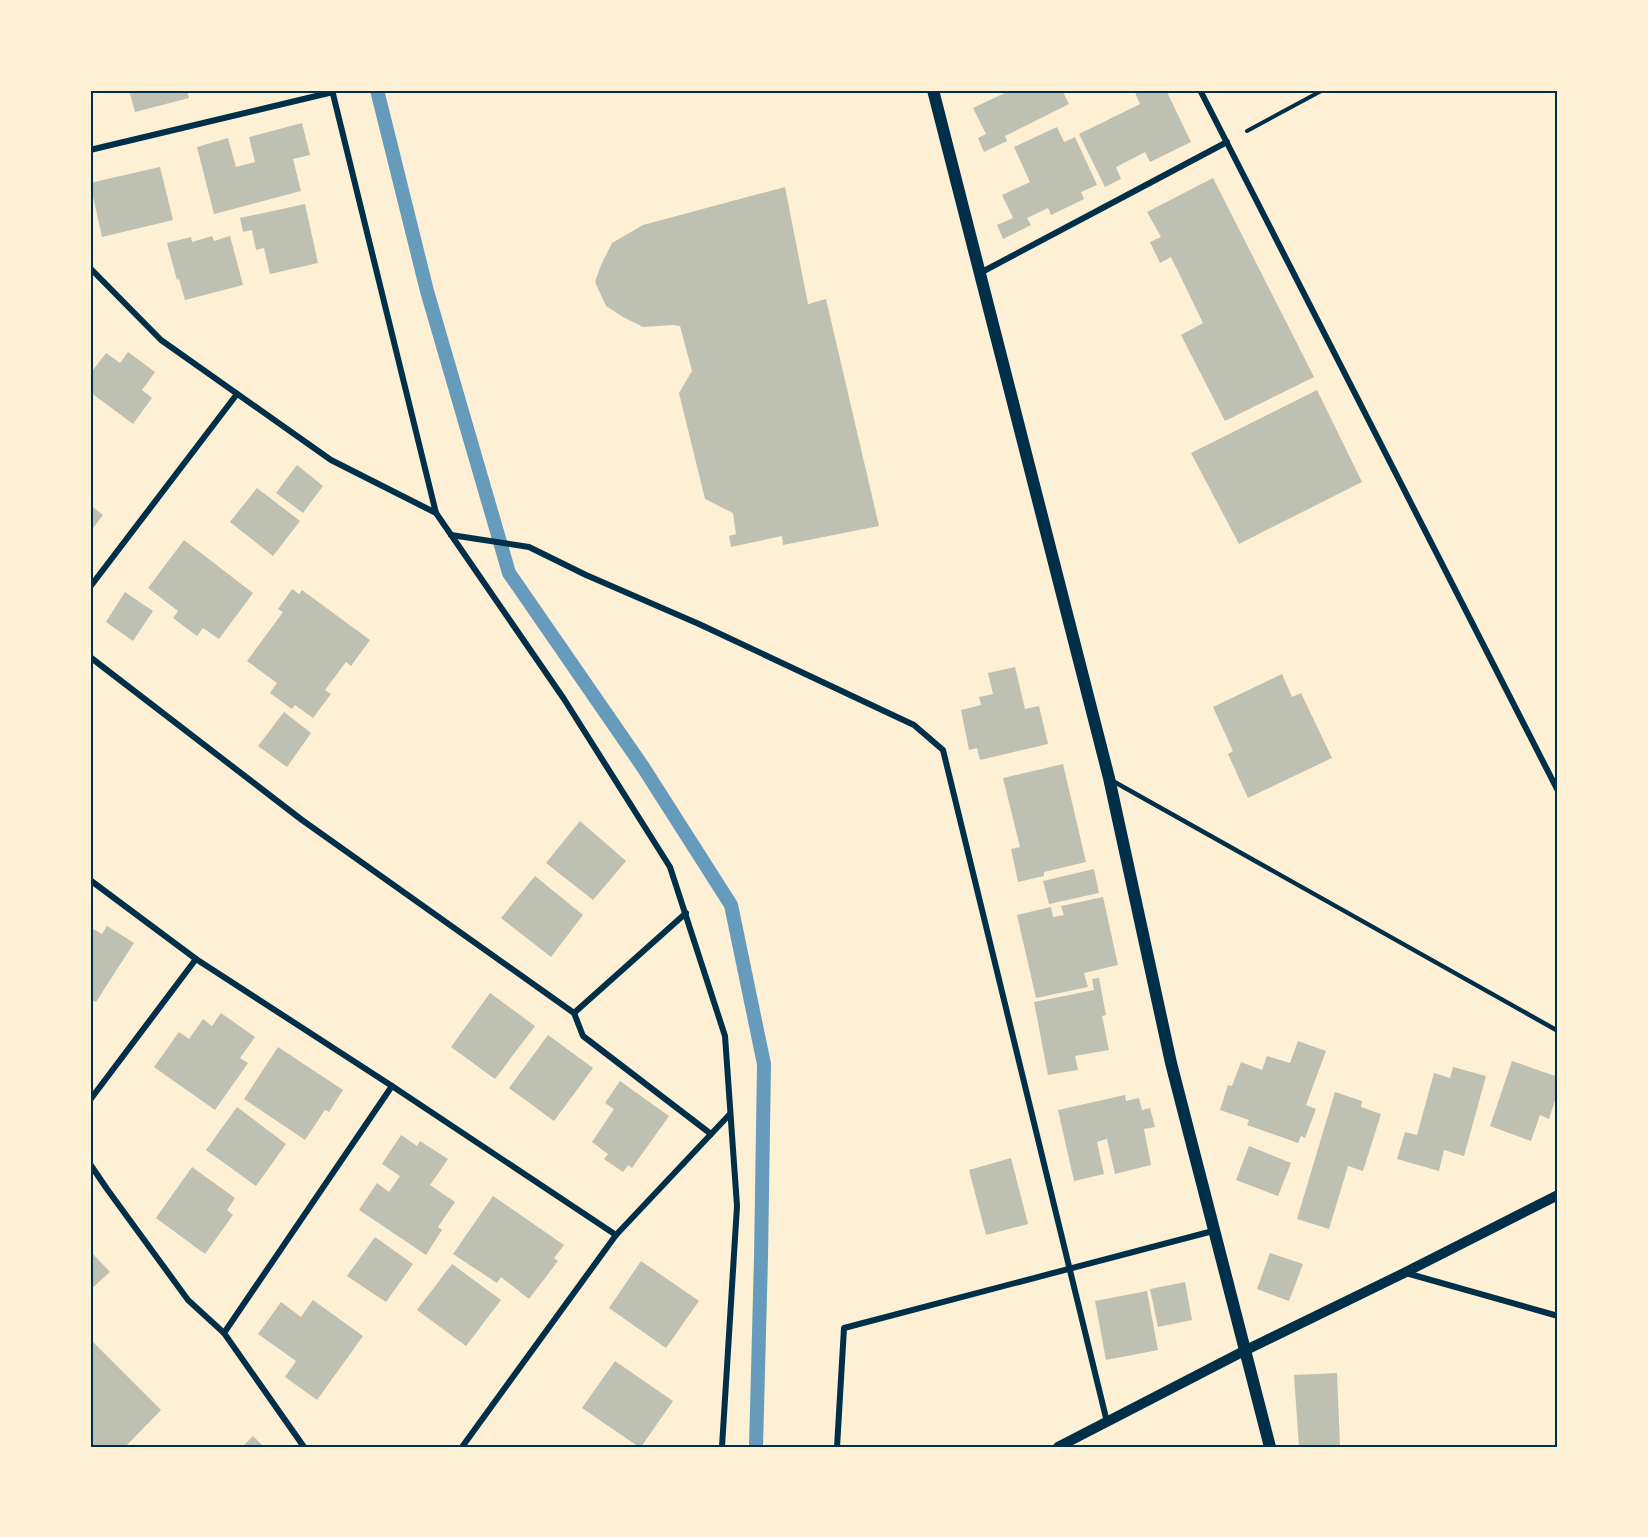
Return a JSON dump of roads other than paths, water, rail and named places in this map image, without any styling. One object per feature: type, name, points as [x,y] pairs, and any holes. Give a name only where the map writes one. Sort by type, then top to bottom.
[{"type":"main road","points":[[933,90],[1109,778],[1171,1063],[1270,1447]]},
{"type":"street","points":[[1200,90],[1558,790]]},
{"type":"street","points":[[90,150],[333,91],[436,513],[564,699],[670,867],[725,1036],[737,1206],[722,1447]]},
{"type":"street","points":[[980,273],[1227,142]]},
{"type":"street","points":[[90,268],[161,340],[237,394],[331,459],[436,513]]},
{"type":"street","points":[[90,587],[237,394]]},
{"type":"street","points":[[451,535],[529,547],[914,724],[943,750],[1107,1422]]},
{"type":"street","points":[[90,657],[302,820],[574,1013],[583,1036],[711,1134]]},
{"type":"street","points":[[90,880],[196,959],[616,1235]]},
{"type":"street","points":[[574,1013],[686,914]]},
{"type":"street","points":[[90,1100],[196,959]]},
{"type":"street","points":[[224,1333],[392,1086]]},
{"type":"street","points":[[462,1447],[616,1235],[730,1114]]},
{"type":"street","points":[[90,1164],[188,1300],[224,1333],[304,1447]]},
{"type":"street","points":[[1058,1447],[1558,1194]]},
{"type":"street","points":[[837,1447],[844,1328],[1213,1231]]},
{"type":"street","points":[[1404,1273],[1558,1316]]},
{"type":"lane","points":[[1109,778],[1558,1031]]},
{"type":"waterway","points":[[377,90],[427,291],[509,573],[643,767],[731,905],[764,1064],[756,1447]]}]
